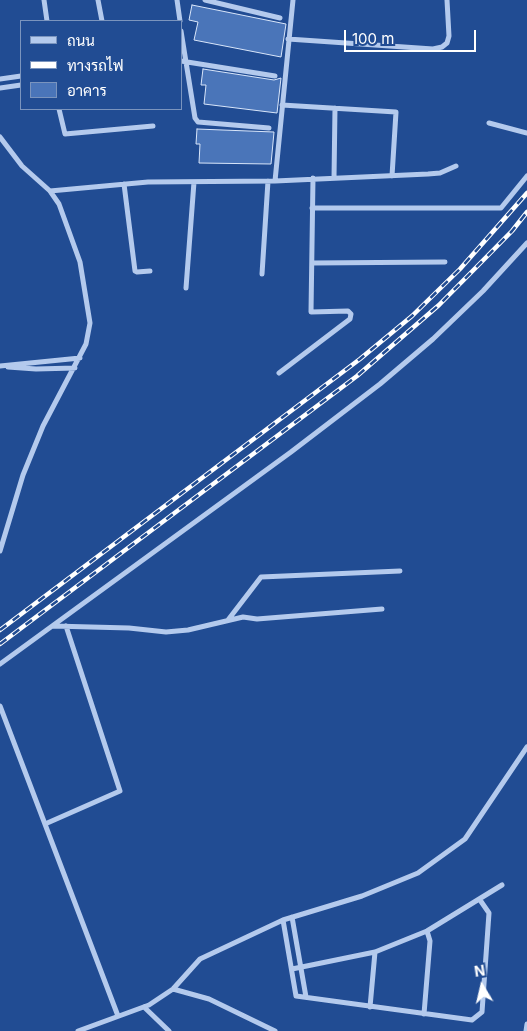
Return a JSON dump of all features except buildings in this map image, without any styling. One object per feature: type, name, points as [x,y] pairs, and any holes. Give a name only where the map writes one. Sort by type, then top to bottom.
[{"type":"street","points":[[44,0],[47,20]]},
{"type":"street","points":[[98,0],[102,20]]},
{"type":"street","points":[[177,0],[180,20]]},
{"type":"street","points":[[205,0],[280,18]]},
{"type":"street","points":[[274,181],[293,0]]},
{"type":"street","points":[[288,39],[442,47],[447,43],[449,36],[447,0]]},
{"type":"street","points":[[182,46],[183,61],[195,118],[198,122],[269,128]]},
{"type":"street","points":[[183,61],[275,76]]},
{"type":"street","points":[[0,79],[20,76]]},
{"type":"street","points":[[0,88],[20,85]]},
{"type":"street","points":[[282,105],[396,112],[392,176]]},
{"type":"street","points":[[334,178],[335,108]]},
{"type":"street","points":[[59,110],[65,134],[153,126]]},
{"type":"street","points":[[489,123],[527,133]]},
{"type":"street","points":[[0,137],[22,166],[50,191],[59,204],[82,271],[90,323],[86,344],[80,358],[43,426],[23,475],[0,551]]},
{"type":"street","points":[[50,191],[124,184],[392,176],[440,173],[456,166]]},
{"type":"street","points":[[312,208],[501,208],[527,176]]},
{"type":"street","points":[[279,372],[350,319],[351,314],[348,311],[311,312],[313,178]]},
{"type":"street","points":[[262,274],[268,181]]},
{"type":"street","points":[[186,288],[194,182]]},
{"type":"street","points":[[124,184],[136,270],[137,272],[150,271]]},
{"type":"street","points":[[0,664],[291,452],[380,384],[433,339],[476,298],[527,242]]},
{"type":"street","points":[[312,263],[444,262]]},
{"type":"street","points":[[0,366],[80,358]]},
{"type":"street","points":[[0,366],[36,369],[75,368]]},
{"type":"street","points":[[228,620],[261,576],[400,571]]},
{"type":"street","points":[[53,626],[129,628],[166,632],[242,617],[257,619],[382,610]]},
{"type":"street","points":[[45,824],[120,791],[66,626]]},
{"type":"street","points":[[0,706],[118,1016]]},
{"type":"street","points":[[78,1031],[144,1007],[173,989],[200,959],[282,920],[362,896],[418,873],[465,839],[527,748]]},
{"type":"street","points":[[292,969],[375,952],[427,931],[502,885]]},
{"type":"street","points":[[282,920],[296,996],[472,1020],[482,1012],[489,913],[480,900]]},
{"type":"street","points":[[292,917],[306,997]]},
{"type":"street","points":[[424,1014],[430,941],[427,931]]},
{"type":"street","points":[[370,1007],[375,952]]},
{"type":"street","points":[[173,989],[209,999],[275,1031]]},
{"type":"street","points":[[144,1007],[169,1031]]},
{"type":"street","points":[[526,1031],[527,1024]]},
{"type":"railway","points":[[0,630],[360,359],[412,316],[460,269],[527,193]]},
{"type":"railway","points":[[0,644],[357,376],[439,305],[512,231],[527,212]]}]
